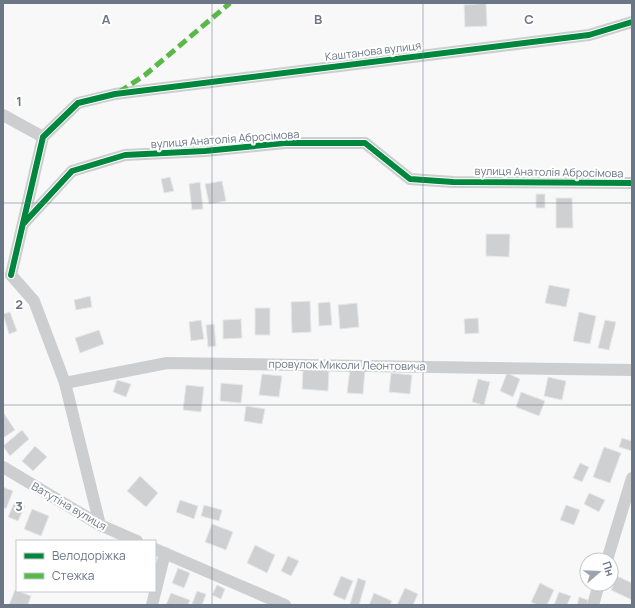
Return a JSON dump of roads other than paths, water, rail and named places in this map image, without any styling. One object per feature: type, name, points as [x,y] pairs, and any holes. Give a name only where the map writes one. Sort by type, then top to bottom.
[{"type":"street","name":"Каштанова вулиця","points":[[43,137],[78,103],[115,94],[589,35],[632,22]]},
{"type":"street","points":[[3,115],[43,137],[23,223],[7,279],[34,301],[65,383],[100,525]]},
{"type":"street","name":"вулиця Анатолія Абросімова","points":[[23,223],[72,171],[125,155],[205,151],[285,143],[365,143],[410,179],[453,182],[632,183]]},
{"type":"street","name":"провулок Миколи Леонтовича","points":[[65,383],[167,362],[632,370]]},
{"type":"street","name":"Ватутіна вулиця","points":[[3,467],[100,525],[135,540]]},
{"type":"street","points":[[609,552],[632,478]]},
{"type":"street","points":[[156,578],[160,551],[285,605]]},
{"type":"street","points":[[152,605],[154,592]]},
{"type":"street","points":[[593,605],[597,592]]}]
